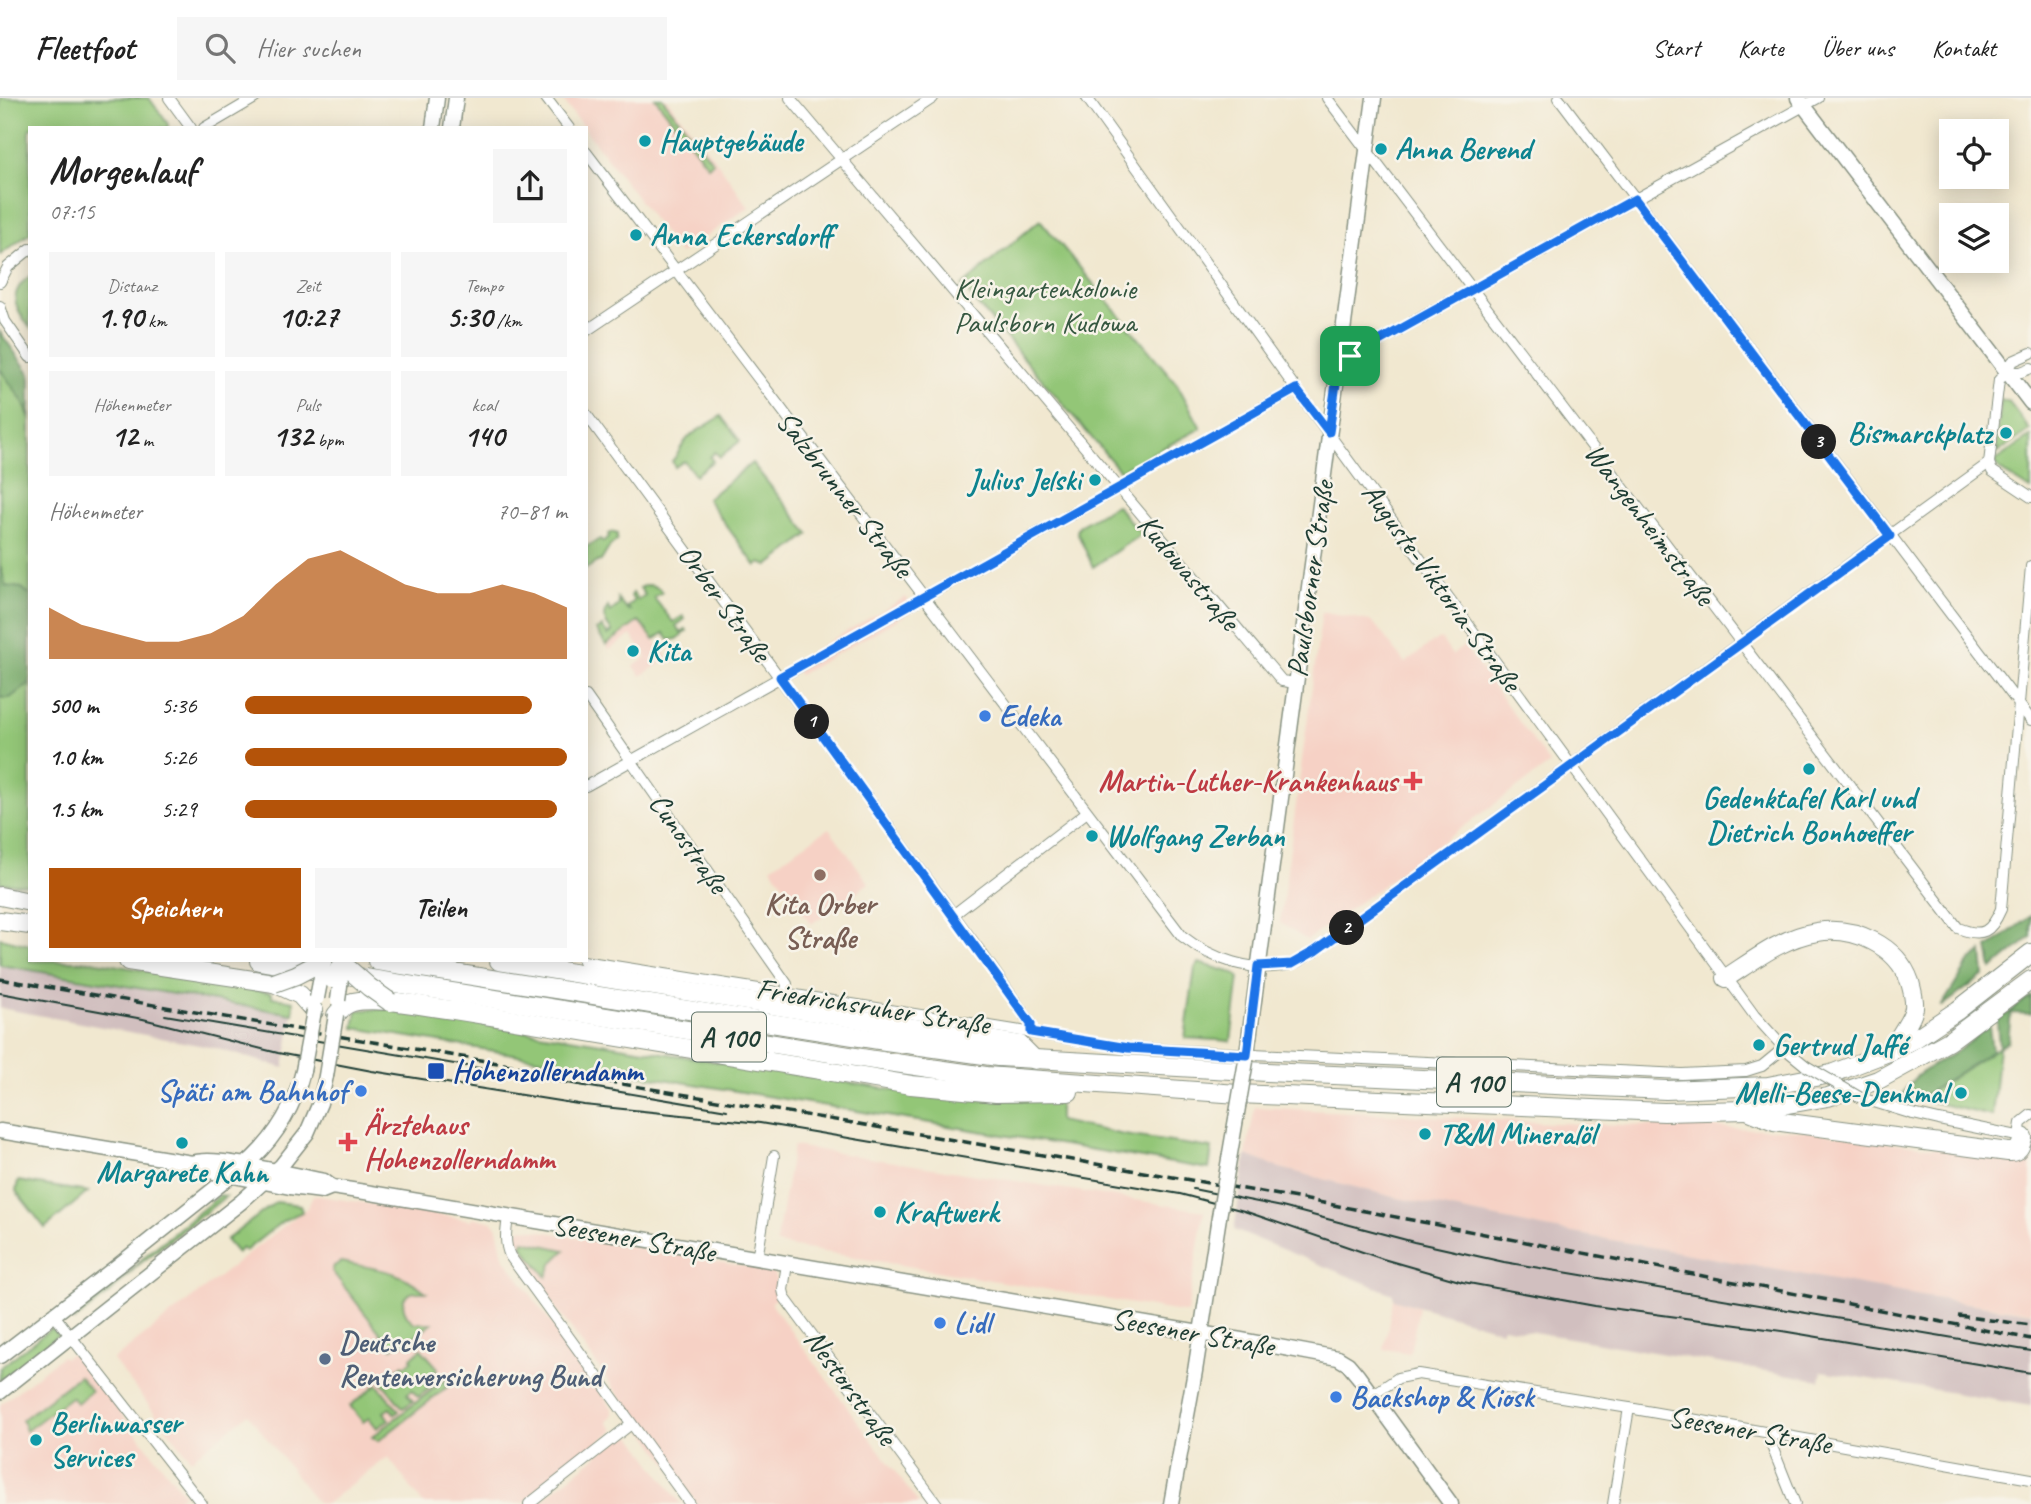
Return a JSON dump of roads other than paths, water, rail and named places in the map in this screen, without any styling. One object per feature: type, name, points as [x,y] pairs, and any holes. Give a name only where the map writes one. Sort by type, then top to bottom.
[{"type":"highway","points":[[0,896],[28,895]]},
{"type":"highway","points":[[0,896],[28,902]]},
{"type":"highway","points":[[0,921],[27,926]]},
{"type":"highway","points":[[1726,978],[1797,936],[1837,930],[1873,940],[1900,962],[1914,997],[1911,1017],[1899,1033],[1891,1051]]},
{"type":"highway","name":"A 100","points":[[383,962],[998,1058],[1678,1090],[1768,1086],[1798,1081],[1831,1073],[1891,1051],[1958,1010],[2031,953]]},
{"type":"highway","points":[[135,962],[274,983],[316,1005],[343,962]]},
{"type":"highway","name":"A 100","points":[[266,962],[986,1076],[1238,1094],[1664,1112],[1747,1110],[1828,1097],[1878,1080],[1949,1041],[2031,981]]},
{"type":"highway","points":[[274,983],[321,962]]},
{"type":"highway","points":[[324,962],[332,979],[337,1007],[355,1001],[390,1002],[454,1010],[952,1090],[1066,1093],[1089,1085]]},
{"type":"highway","points":[[345,962],[369,987],[390,1002]]},
{"type":"highway","points":[[505,962],[1020,1045],[1035,1060]]},
{"type":"highway","points":[[1747,1110],[1774,1121],[2008,1152],[2021,1148],[2024,1137]]},
{"type":"street","points":[[169,98],[190,126]]},
{"type":"street","points":[[207,126],[255,98]]},
{"type":"street","points":[[433,126],[437,98]]},
{"type":"street","points":[[452,126],[456,98]]},
{"type":"street","points":[[546,98],[567,126]]},
{"type":"street","name":"Kudowastraße","points":[[790,98],[1282,681],[1296,683]]},
{"type":"street","points":[[588,330],[933,98]]},
{"type":"street","name":"Auguste-Viktoria-Straße","points":[[1087,98],[1296,389],[1754,1015],[1784,1048],[1806,1066],[1861,1098],[1939,1121],[2024,1137]]},
{"type":"street","name":"Wangenheimstraße","points":[[1327,98],[1958,928],[1971,933],[1983,933],[1994,924],[2001,909],[2020,704]]},
{"type":"street","name":"Paulsborner Straße","points":[[1200,1333],[1246,1058],[1374,98]]},
{"type":"street","points":[[1559,98],[2031,720]]},
{"type":"street","points":[[1340,356],[1352,356],[1635,199],[1801,102],[1818,98]]},
{"type":"street","points":[[1801,102],[2031,403]]},
{"type":"street","name":"Salzbrunner Straße","points":[[588,155],[1181,936],[1214,956],[1258,966],[1292,964],[1315,951],[1989,463]]},
{"type":"street","points":[[0,282],[9,267],[28,251]]},
{"type":"street","points":[[0,306],[5,321],[28,354]]},
{"type":"street","points":[[2031,353],[2012,361],[1999,380],[1989,463],[1993,471],[2031,497]]},
{"type":"street","points":[[2007,372],[2021,372],[2031,368]]},
{"type":"street","points":[[588,785],[1296,389]]},
{"type":"street","name":"Orber Straße","points":[[588,417],[953,915],[1031,1024],[1031,1032]]},
{"type":"street","points":[[2020,704],[2031,566]]},
{"type":"street","name":"Cunostraße","points":[[588,699],[787,984],[786,992]]},
{"type":"street","points":[[953,915],[1087,812]]},
{"type":"street","points":[[0,1356],[244,1166],[265,1146],[296,1096],[323,962]]},
{"type":"street","points":[[0,1392],[263,1183],[293,1152],[307,1133],[320,1103],[344,962]]},
{"type":"street","name":"Friedrichsruher Straße","points":[[588,962],[1128,1048],[1246,1058],[1682,1074],[1746,1071],[1762,1066],[1784,1048]]},
{"type":"street","points":[[2024,1137],[2021,1123],[2031,1115]]},
{"type":"street","points":[[0,1131],[192,1163]]},
{"type":"street","points":[[757,1259],[774,1156]]},
{"type":"street","name":"Seesener Straße","points":[[332,1187],[322,1191],[263,1183],[198,1169],[192,1163],[200,1160],[276,1171],[324,1181],[332,1187],[1200,1333],[1339,1359],[1348,1364],[1371,1396],[1389,1381],[1418,1374],[1629,1408],[2031,1479]]},
{"type":"street","points":[[508,1217],[505,1234],[510,1256],[690,1504]]},
{"type":"street","name":"Nestorstraße","points":[[787,1264],[783,1290],[785,1298],[937,1504]]},
{"type":"street","points":[[54,1315],[202,1504]]},
{"type":"street","points":[[1171,1504],[1200,1333]]},
{"type":"street","points":[[1371,1396],[1451,1504]]},
{"type":"street","points":[[1613,1504],[1629,1408]]},
{"type":"street","points":[[529,1504],[631,1424]]},
{"type":"street","points":[[1773,1435],[1771,1444],[1795,1504]]},
{"type":"tram line","points":[[0,993],[143,1019],[278,1053],[372,1071],[584,1105],[760,1123],[1180,1194],[1244,1211],[1383,1259],[1463,1282],[1595,1306],[1782,1331],[2031,1373]]},
{"type":"tram line","points":[[165,1015],[727,1110]]},
{"type":"tram line","points":[[1193,1189],[1282,1207],[1414,1242],[1504,1262],[2031,1351]]},
{"type":"railway","points":[[0,979],[1297,1198],[2031,1339]]},
{"type":"railway","points":[[1958,1316],[2031,1325]]},
{"type":"place","name":"Hauptgebäude","points":[[645,141]]},
{"type":"place","name":"Anna Berend","points":[[1381,149]]},
{"type":"place","name":"Anna Eckersdorff","points":[[636,235]]},
{"type":"place","name":"Bismarckplatz","points":[[2006,433]]},
{"type":"place","name":"Julius Jelski","points":[[1095,480]]},
{"type":"place","name":"Kita","points":[[633,651]]},
{"type":"place","name":"Edeka","points":[[985,716]]},
{"type":"place","name":"Gedenktafel Karl und Dietrich Bonhoeffer","points":[[1809,769]]},
{"type":"place","name":"Martin-Luther-Krankenhaus","points":[[1413,781]]},
{"type":"place","name":"Wolfgang Zerban","points":[[1092,836]]},
{"type":"place","name":"Kita Orber Straße","points":[[820,875]]},
{"type":"place","name":"Gertrud Jaffé","points":[[1759,1045]]},
{"type":"place","name":"Hohenzollerndamm","points":[[436,1071]]},
{"type":"place","name":"Späti am Bahnhof","points":[[361,1091]]},
{"type":"place","name":"Melli-Beese-Denkmal","points":[[1961,1093]]},
{"type":"place","name":"T&M Mineralöl","points":[[1425,1134]]},
{"type":"place","name":"Ärztehaus Hohenzollerndamm","points":[[348,1142]]},
{"type":"place","name":"Margarete Kahn","points":[[182,1143]]},
{"type":"place","name":"Kraftwerk","points":[[880,1212]]},
{"type":"place","name":"Lidl","points":[[940,1323]]},
{"type":"place","name":"Deutsche Rentenversicherung Bund","points":[[325,1359]]},
{"type":"place","name":"Backshop & Kiosk","points":[[1336,1397]]},
{"type":"place","name":"Berlinwasser Services","points":[[36,1440]]},
{"type":"park label","name":"Kleingartenkolonie Paulsborn Kudowa","points":[[1045,305]]}]
